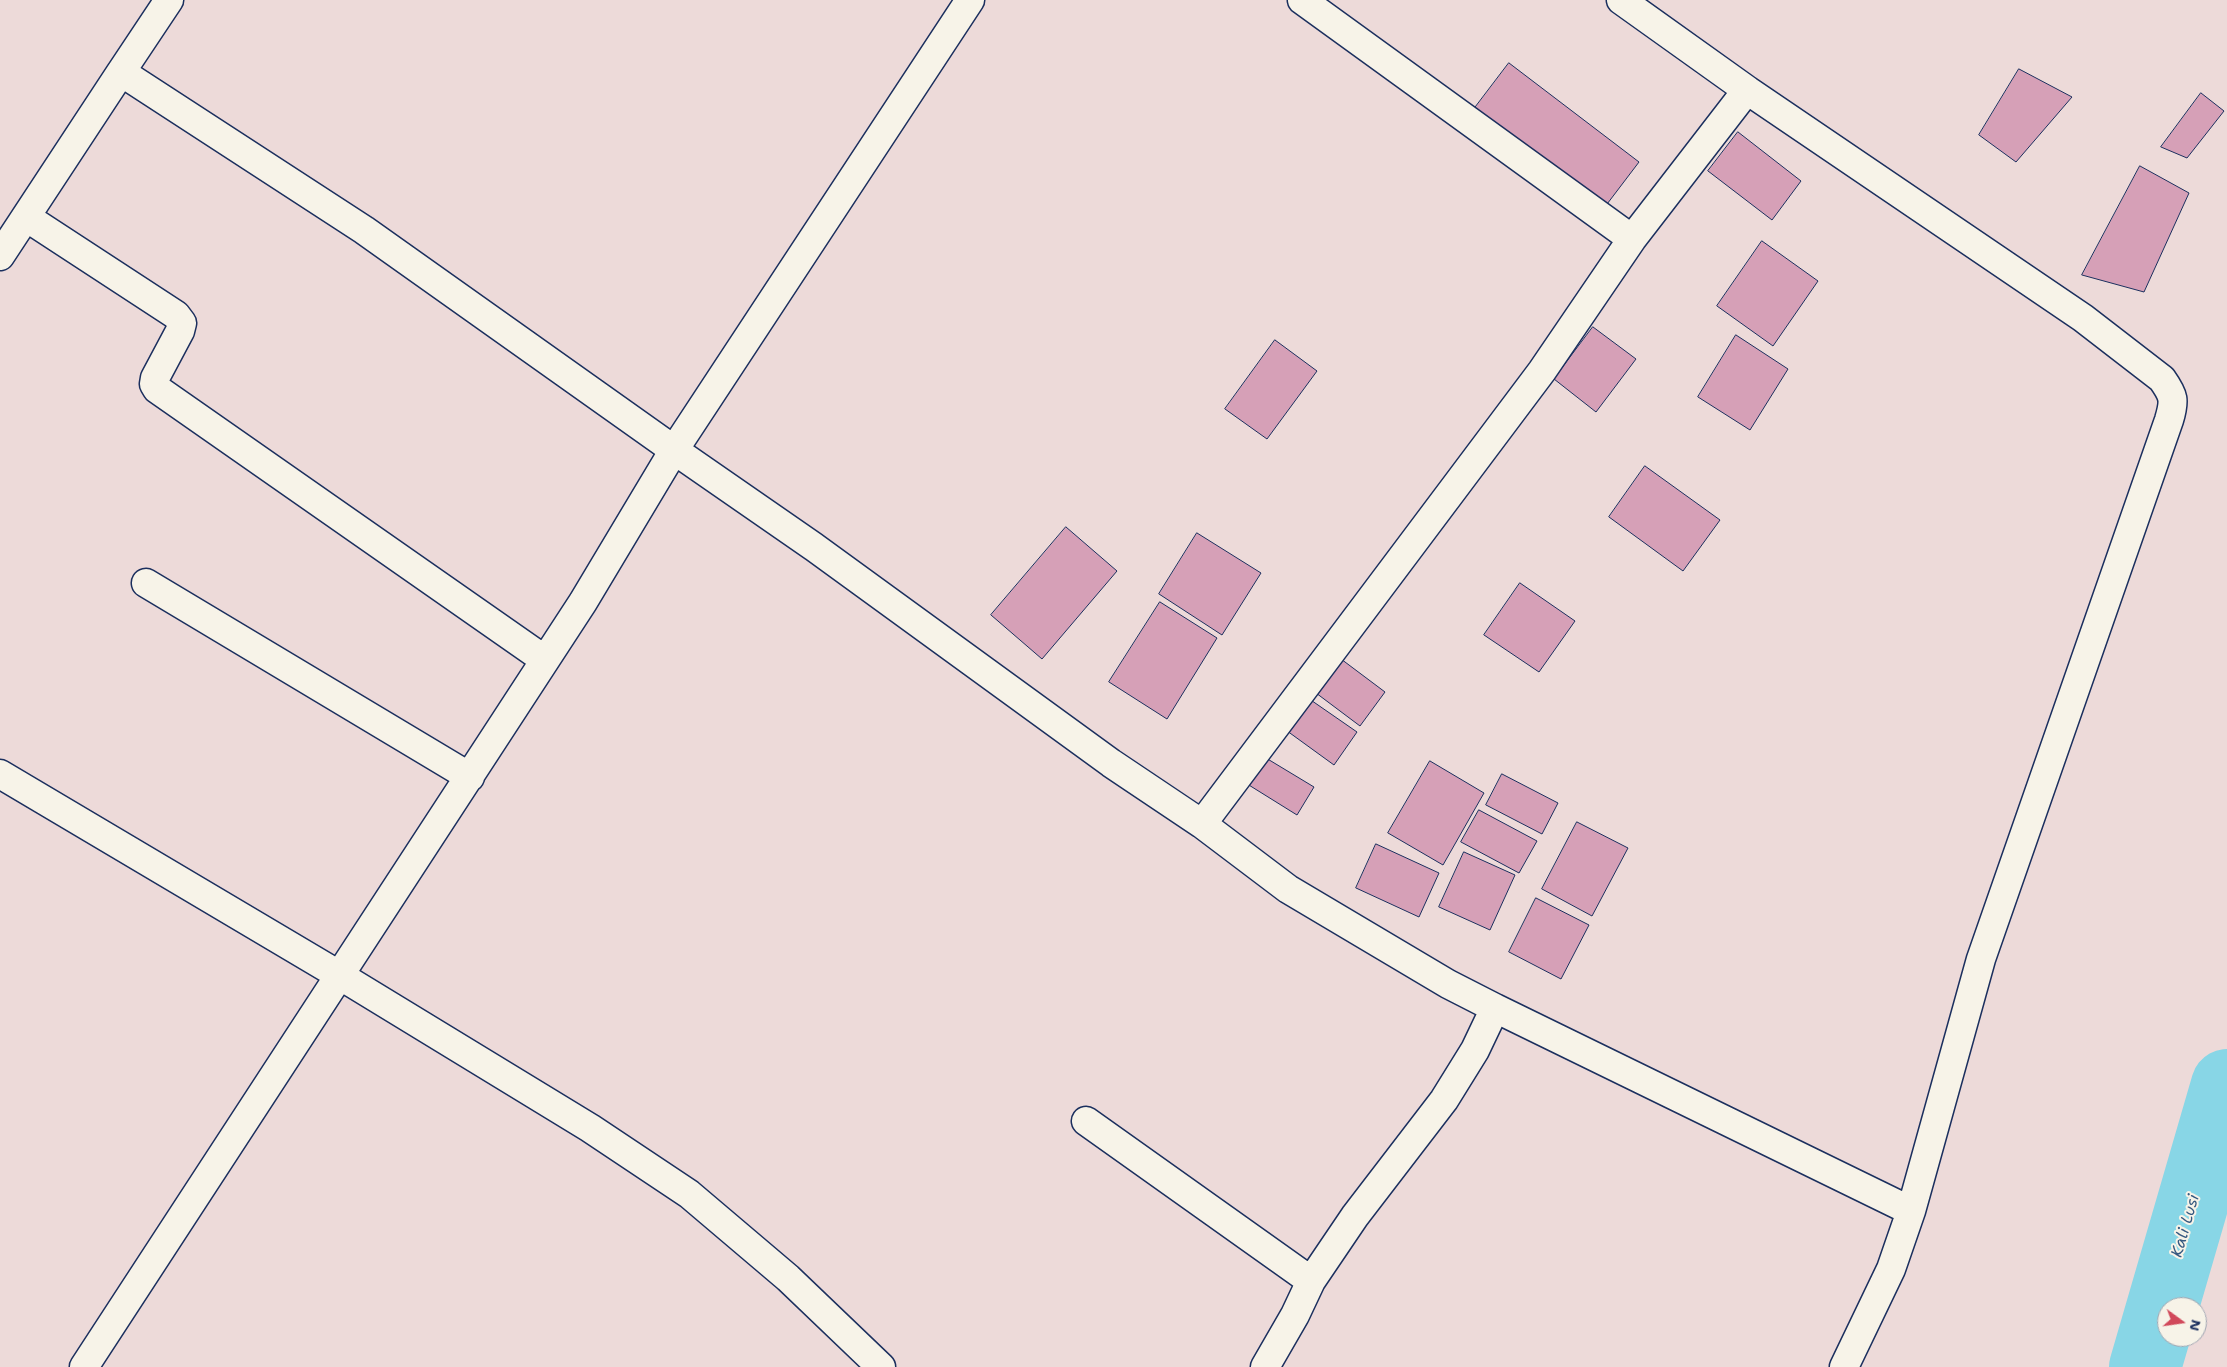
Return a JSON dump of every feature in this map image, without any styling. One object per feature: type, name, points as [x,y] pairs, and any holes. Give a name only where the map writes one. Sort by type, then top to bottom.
[{"type":"street","points":[[0,256],[169,0]]},
{"type":"street","points":[[84,1367],[546,660],[674,450],[970,0]]},
{"type":"street","points":[[1302,0],[1632,239]]},
{"type":"street","points":[[1621,0],[1747,90],[2083,318],[2162,379],[2172,392],[2174,403],[1981,959],[1912,1211],[1891,1269],[1844,1367]]},
{"type":"street","points":[[121,72],[364,230],[822,553],[1111,763],[1202,824],[1288,889],[1448,984],[1912,1211]]},
{"type":"street","points":[[1202,824],[1542,371],[1632,239],[1747,90]]},
{"type":"street","points":[[26,217],[176,315],[182,323],[180,331],[155,378],[154,384],[157,389],[546,660]]},
{"type":"street","points":[[146,583],[470,777]]},
{"type":"street","points":[[0,774],[340,975],[590,1128],[689,1194],[788,1278],[881,1367]]},
{"type":"street","points":[[1265,1367],[1295,1315],[1311,1281],[1355,1216],[1444,1100],[1475,1050],[1495,1008]]},
{"type":"street","points":[[1086,1121],[1311,1281]]},
{"type":"building","points":[[1509,63],[1639,162],[1601,212],[1471,113]]},
{"type":"building","points":[[2019,69],[2072,97],[2016,162],[1979,135]]},
{"type":"building","points":[[2201,93],[2224,111],[2187,158],[2161,147]]},
{"type":"building","points":[[1738,132],[1801,181],[1772,220],[1708,171]]},
{"type":"building","points":[[2140,166],[2189,193],[2144,292],[2082,275]]},
{"type":"building","points":[[1762,241],[1818,281],[1773,346],[1717,306]]},
{"type":"building","points":[[1593,327],[1636,359],[1596,412],[1554,379]]},
{"type":"building","points":[[1736,335],[1788,369],[1750,430],[1698,397]]},
{"type":"building","points":[[1275,340],[1317,371],[1267,439],[1225,409]]},
{"type":"building","points":[[1645,466],[1720,520],[1683,571],[1609,517]]},
{"type":"building","points":[[1066,527],[1117,571],[1042,659],[991,615]]},
{"type":"building","points":[[1197,533],[1261,573],[1222,635],[1159,594]]},
{"type":"building","points":[[1520,583],[1575,621],[1539,672],[1484,635]]},
{"type":"building","points":[[1160,602],[1217,638],[1167,719],[1109,682]]},
{"type":"building","points":[[1337,656],[1385,692],[1360,726],[1312,690]]},
{"type":"building","points":[[1305,696],[1357,732],[1334,765],[1283,728]]},
{"type":"building","points":[[1261,755],[1314,787],[1297,815],[1244,782]]},
{"type":"building","points":[[1430,761],[1484,793],[1443,865],[1388,833]]},
{"type":"building","points":[[1502,774],[1558,803],[1542,834],[1486,805]]},
{"type":"building","points":[[1479,810],[1537,841],[1519,873],[1461,842]]},
{"type":"building","points":[[1577,822],[1628,848],[1592,916],[1542,889]]},
{"type":"building","points":[[1376,844],[1439,873],[1419,917],[1356,888]]},
{"type":"building","points":[[1464,852],[1515,875],[1490,930],[1439,907]]},
{"type":"building","points":[[1536,898],[1589,925],[1561,979],[1509,952]]},
{"type":"waterway","name":"Kali Lusi","points":[[2145,1367],[2227,1085]]}]
